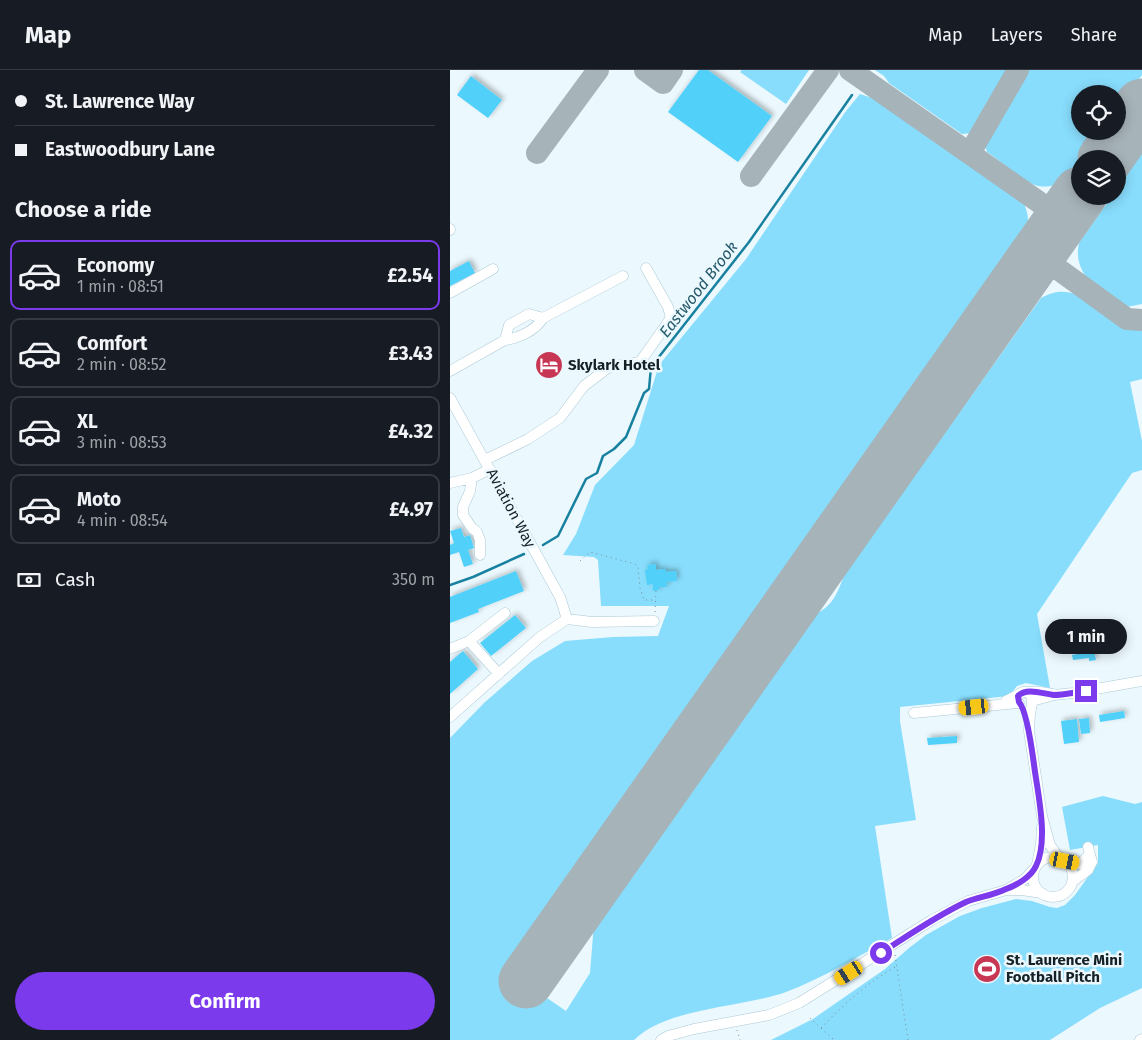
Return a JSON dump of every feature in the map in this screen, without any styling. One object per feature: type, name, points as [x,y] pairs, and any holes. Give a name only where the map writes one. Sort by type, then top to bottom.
[{"type":"street","points":[[485,460],[528,439],[560,418],[584,386],[609,368],[640,362],[671,318],[668,307],[646,268]]},
{"type":"street","points":[[450,293],[492,269]]},
{"type":"street","points":[[450,371],[505,340],[515,338],[538,326],[543,318],[623,276]]},
{"type":"street","points":[[505,340],[509,325],[530,314],[543,318]]},
{"type":"street","name":"Aviation Way","points":[[450,398],[560,597],[567,619]]},
{"type":"street","points":[[450,483],[472,478],[490,469]]},
{"type":"street","points":[[472,478],[470,491],[463,507],[463,515],[477,532],[480,540],[480,554]]},
{"type":"street","points":[[450,650],[469,641],[505,613]]},
{"type":"street","points":[[450,717],[540,636],[567,619],[592,622],[654,620]]},
{"type":"street","points":[[469,641],[500,674]]},
{"type":"street","points":[[914,713],[994,705],[1008,700],[1026,700],[1040,692],[1054,695],[1142,681]]},
{"type":"street","points":[[1026,700],[1042,816],[1050,845],[1070,866],[1073,872],[1072,882]]},
{"type":"street","points":[[1042,816],[1041,844],[1033,878],[1035,886],[1042,893]]},
{"type":"street","points":[[661,1040],[668,1036],[694,1029],[769,1014],[799,1003],[932,920],[968,901],[1006,890],[1025,879],[1041,861],[1048,857],[1080,864],[1089,851],[1092,862],[1088,870],[1072,882],[1066,892],[1060,896],[1051,897],[1042,893],[1006,890]]},
{"type":"path","points":[[580,561],[590,552],[635,564],[638,567],[640,588],[644,600],[656,600]]},
{"type":"path","points":[[654,620],[656,591]]},
{"type":"path","points":[[897,943],[895,954],[908,1040]]},
{"type":"path","points":[[821,1028],[845,1003],[884,972],[897,965]]},
{"type":"path","points":[[810,1018],[834,1040]]},
{"type":"path","points":[[735,1022],[740,1040]]},
{"type":"shaded area","points":[[742,70],[809,70],[786,104],[740,72]]},
{"type":"shaded area","points":[[875,70],[1014,70],[979,130],[962,134],[889,83],[884,76]]},
{"type":"shaded area","points":[[1023,70],[1142,70],[1142,75],[1126,98],[1126,85],[1071,85],[1071,140],[1096,140],[1089,150],[1071,150],[1071,175],[1053,186],[1044,187],[1030,183],[987,152],[985,145],[987,133]]},
{"type":"shaded area","points":[[860,94],[878,100],[1022,200],[1028,218],[1027,236],[798,561],[787,568],[773,595],[602,839],[606,842],[512,974],[566,1011],[590,973],[594,923],[636,865],[639,867],[702,778],[698,775],[815,614],[827,607],[831,602],[845,573],[1041,298],[1056,292],[1069,292],[1082,297],[1128,327],[1142,330],[1142,379],[1130,382],[1142,441],[1142,470],[1132,473],[1037,614],[1050,688],[1026,683],[1017,686],[1009,696],[900,707],[900,721],[916,820],[875,826],[892,938],[827,974],[786,992],[666,1021],[648,1029],[634,1040],[450,1040],[450,738],[484,703],[532,661],[565,641],[658,636],[669,606],[601,606],[598,560],[594,557],[563,555],[576,534],[595,485],[634,445],[659,365],[746,259],[846,111]]},
{"type":"shaded area","points":[[1142,153],[1142,304],[1127,307],[1086,277],[1079,261],[1078,252],[1079,243],[1106,205],[1126,205],[1126,176]]},
{"type":"shaded area","points":[[1103,796],[1135,804],[1142,802],[1142,988],[1100,1008],[1050,1040],[771,1040],[813,1019],[885,969],[926,935],[960,916],[1016,899],[1057,908],[1065,905],[1075,895],[1098,863],[1098,845],[1070,850],[1062,807]]},
{"type":"building","points":[[699,70],[708,70],[772,116],[738,162],[668,112]]},
{"type":"building","points":[[471,76],[502,100],[488,118],[457,95]]},
{"type":"building","points":[[469,261],[475,273],[450,286],[450,271]]},
{"type":"building","points":[[461,528],[464,537],[470,535],[474,548],[468,550],[473,564],[464,567],[459,552],[450,555],[450,545],[454,543],[450,531]]},
{"type":"building","points":[[656,564],[656,570],[676,571],[677,581],[666,582],[667,587],[659,587],[659,590],[653,591],[653,584],[647,585],[645,570],[648,569],[647,565]]},
{"type":"building","points":[[516,571],[524,591],[478,609],[479,612],[450,623],[450,597]]},
{"type":"building","points":[[515,615],[526,628],[491,656],[480,643]]},
{"type":"building","points":[[1093,647],[1096,660],[1089,661],[1089,658],[1073,660],[1072,655],[1083,653],[1082,649]]},
{"type":"building","points":[[463,651],[478,669],[450,694],[450,662]]},
{"type":"building","points":[[1124,711],[1125,718],[1100,722],[1099,715]]},
{"type":"building","points":[[1089,718],[1090,733],[1081,734],[1079,719]]},
{"type":"building","points":[[1077,719],[1079,742],[1064,744],[1061,721]]},
{"type":"building","points":[[957,736],[957,743],[928,745],[927,738]]},
{"type":"waterway","name":"Eastwood Brook","points":[[543,545],[558,536],[586,479],[597,473],[603,456],[614,449],[626,437],[644,393],[649,389],[651,367],[749,242],[852,95]]},
{"type":"waterway","name":"Eastwood Brook","points":[[450,585],[473,577],[524,554]]},
{"type":"taxiway","points":[[537,153],[598,70]]},
{"type":"taxiway","points":[[645,70],[663,83],[672,70]]},
{"type":"taxiway","points":[[751,176],[828,70]]},
{"type":"taxiway","points":[[850,70],[1046,207],[1062,207],[1071,203]]},
{"type":"taxiway","points":[[970,153],[1018,70]]},
{"type":"taxiway","points":[[1052,233],[1048,248],[1051,264],[1127,319],[1142,320]]},
{"type":"taxiway","points":[[1026,271],[1042,266],[1057,269]]},
{"type":"runway","points":[[1111,150],[1142,106]]},
{"type":"runway","points":[[526,981],[1072,205]]},
{"type":"place","name":"Skylark Hotel","points":[[549,365]]},
{"type":"place","name":"St. Laurence Mini Football Pitch","points":[[987,969]]},
{"type":"route","points":[[881,953],[932,920],[968,901],[1006,890],[1025,879],[1034,869],[1037,865],[1041,844],[1042,816],[1029,731],[1018,696],[1023,692],[1040,692],[1054,695],[1086,691]]}]
